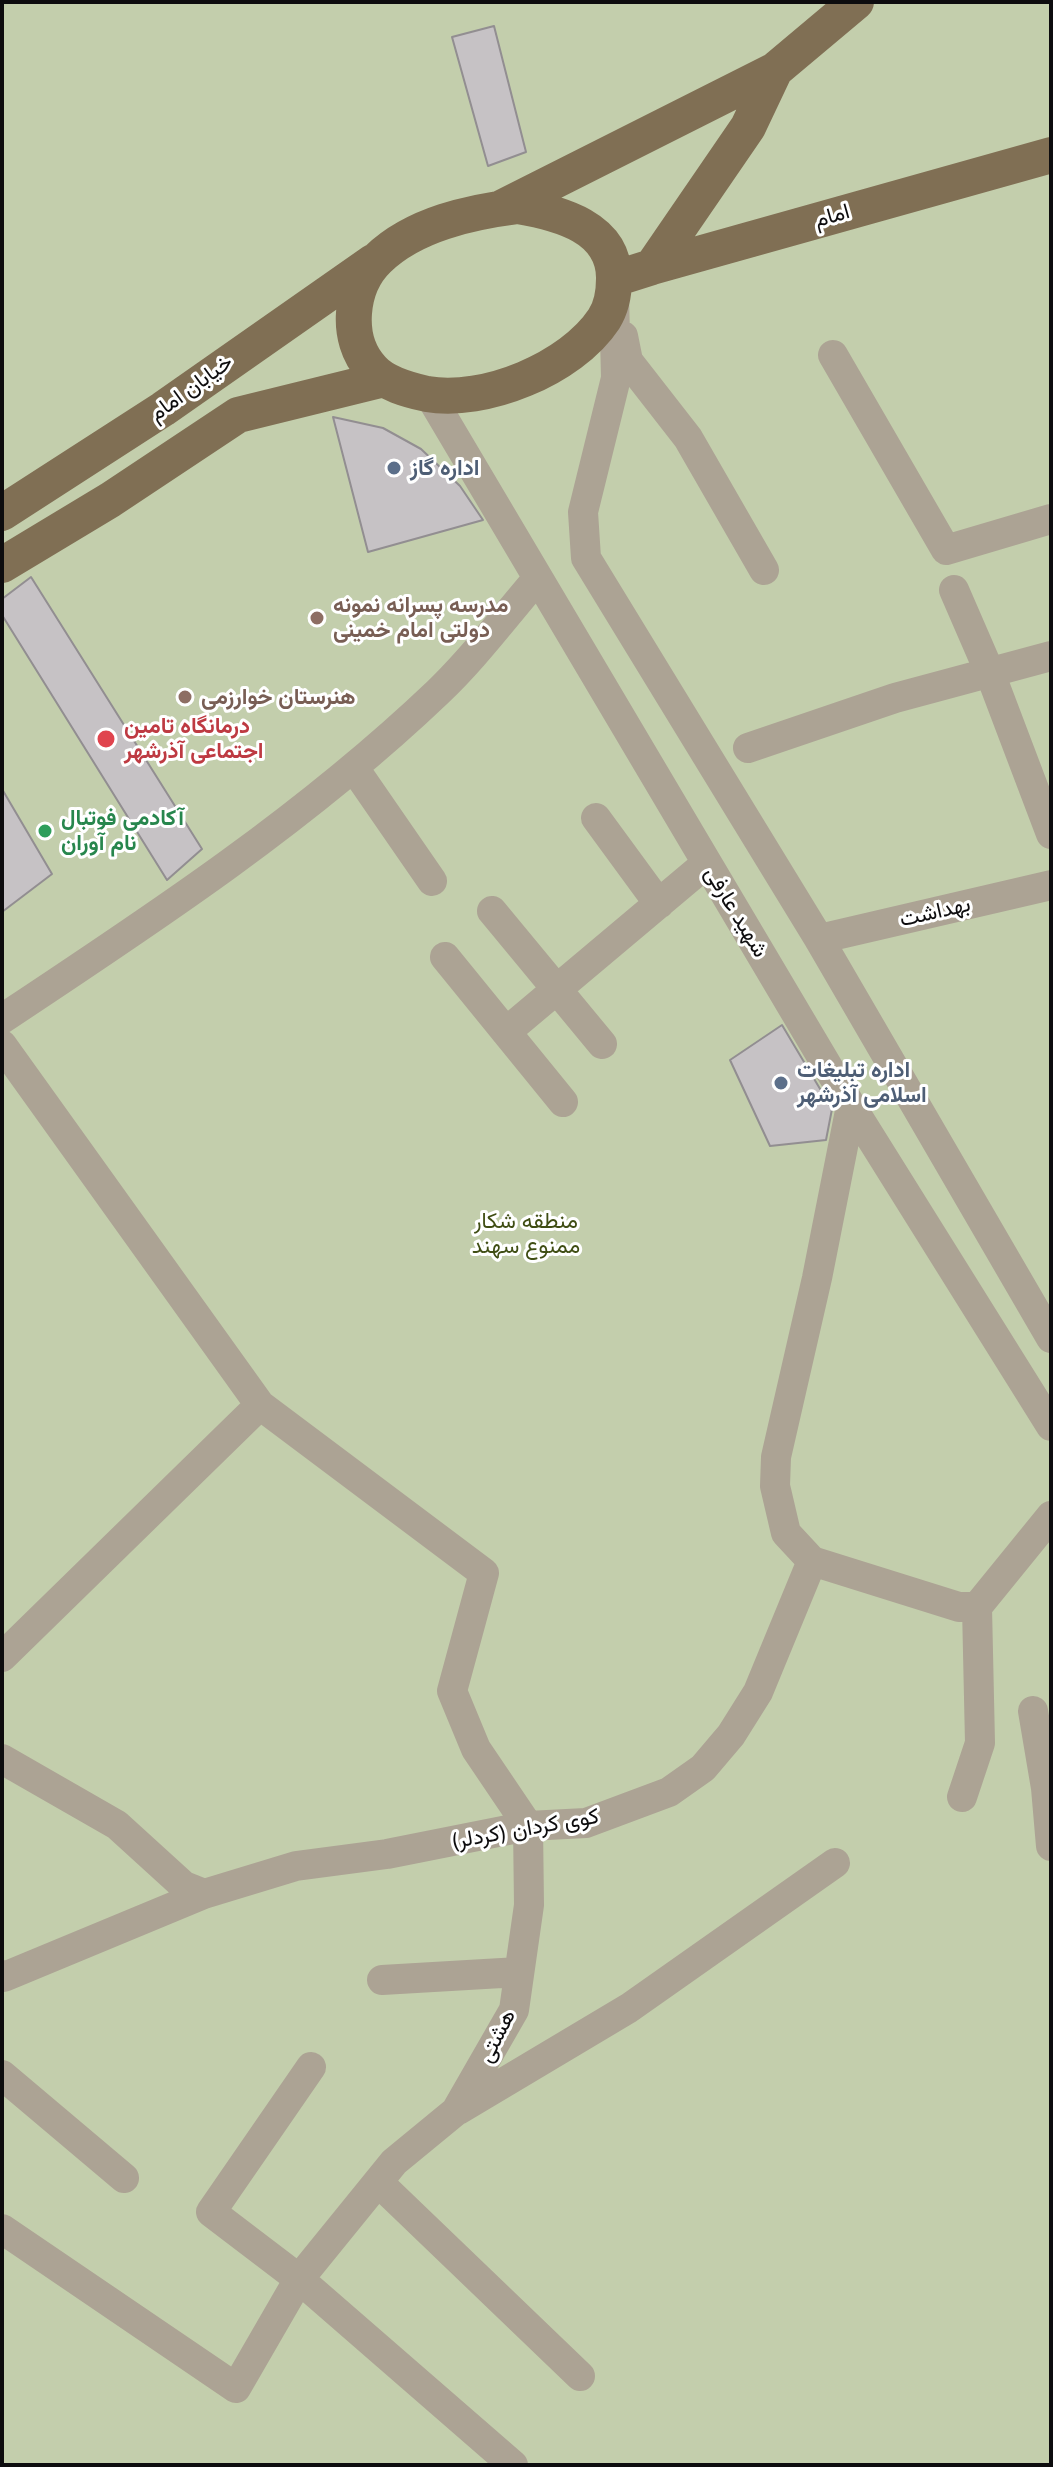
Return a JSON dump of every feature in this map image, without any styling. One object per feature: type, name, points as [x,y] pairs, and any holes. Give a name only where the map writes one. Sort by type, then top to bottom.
[{"type":"main road","points":[[499,208],[775,70],[856,2]]},
{"type":"main road","points":[[652,267],[748,127],[775,70]]},
{"type":"main road","name":"امام","points":[[614,287],[652,267],[1051,155]]},
{"type":"main road","points":[[518,206],[553,212],[586,227],[606,245],[611,258],[614,287],[604,319],[581,345],[551,366],[512,384],[481,392],[450,395],[429,394],[384,379],[371,369],[362,353],[355,329],[354,303],[362,281],[378,259],[404,240],[438,224],[499,208],[518,206]]},
{"type":"main road","name":"خیابان امام","points":[[2,513],[163,409],[378,259]]},
{"type":"main road","points":[[2,565],[110,500],[238,415],[384,379]]},
{"type":"street","points":[[614,287],[628,361],[688,438],[764,570]]},
{"type":"street","points":[[614,287],[616,378],[583,512],[586,558],[819,939],[1051,1338]]},
{"type":"street","points":[[833,355],[946,550],[1051,519]]},
{"type":"street","name":"شهید عارفی","points":[[429,394],[851,1106],[1051,1426]]},
{"type":"street","points":[[2,1019],[144,925],[354,768],[441,690],[538,578]]},
{"type":"street","points":[[954,590],[990,673],[1051,834]]},
{"type":"street","points":[[748,748],[895,698],[1051,656]]},
{"type":"street","points":[[354,768],[432,881]]},
{"type":"street","points":[[596,818],[659,904]]},
{"type":"street","points":[[506,1032],[707,863]]},
{"type":"street","name":"بهداشت","points":[[819,939],[1051,885]]},
{"type":"street","points":[[492,911],[602,1044]]},
{"type":"street","points":[[445,957],[563,1102]]},
{"type":"street","points":[[2,1045],[260,1405],[484,1573],[452,1691],[476,1749],[528,1826]]},
{"type":"street","points":[[851,1106],[817,1278],[776,1457],[775,1486],[786,1533],[812,1561],[959,1607],[977,1607]]},
{"type":"street","points":[[2,1657],[260,1405]]},
{"type":"street","points":[[962,1797],[980,1743],[977,1607],[1051,1516]]},
{"type":"street","name":"کوی کردان (کردلر)","points":[[3,1977],[204,1894],[296,1866],[387,1854],[528,1826],[586,1823],[669,1792],[703,1768],[731,1735],[758,1692],[812,1561]]},
{"type":"street","points":[[1033,1711],[1046,1788],[1051,1846]]},
{"type":"street","points":[[2,1759],[117,1825],[184,1886],[204,1894]]},
{"type":"street","name":"هشتی","points":[[2,2229],[236,2388],[299,2279],[394,2162],[456,2111],[514,2010],[529,1905],[528,1826]]},
{"type":"street","points":[[456,2111],[629,2008],[835,1863]]},
{"type":"street","points":[[382,1980],[519,1972]]},
{"type":"street","points":[[311,2067],[211,2212],[299,2279],[513,2465]]},
{"type":"street","points":[[2,2075],[124,2178]]},
{"type":"street","points":[[378,2182],[580,2376]]},
{"type":"green space","name":"منطقه شکار ممنوع سهند","points":[[2,2],[1051,2],[1051,2465],[2,2465]]},
{"type":"building","points":[[494,26],[526,152],[488,166],[452,37]]},
{"type":"building","name":"اداره گاز","points":[[333,417],[383,428],[421,449],[460,486],[483,520],[368,552]]},
{"type":"building","name":"درمانگاه تامین اجتماعی آذرشهر","points":[[31,577],[202,849],[167,880],[2,615],[2,599]]},
{"type":"building","points":[[2,789],[52,874],[2,912]]},
{"type":"building","name":"اداره تبلیغات اسلامی آذرشهر","points":[[782,1025],[832,1109],[826,1140],[770,1146],[730,1060]]},
{"type":"place","name":"اداره گاز","points":[[394,468]]},
{"type":"place","name":"مدرسه پسرانه نمونه دولتی امام خمینی","points":[[317,618]]},
{"type":"place","name":"هنرستان خوارزمی","points":[[185,697]]},
{"type":"place","name":"درمانگاه تامین اجتماعی آذرشهر","points":[[106,739]]},
{"type":"place","name":"آکادمی فوتبال نام آوران","points":[[45,831]]},
{"type":"place","name":"اداره تبلیغات اسلامی آذرشهر","points":[[781,1083]]}]
